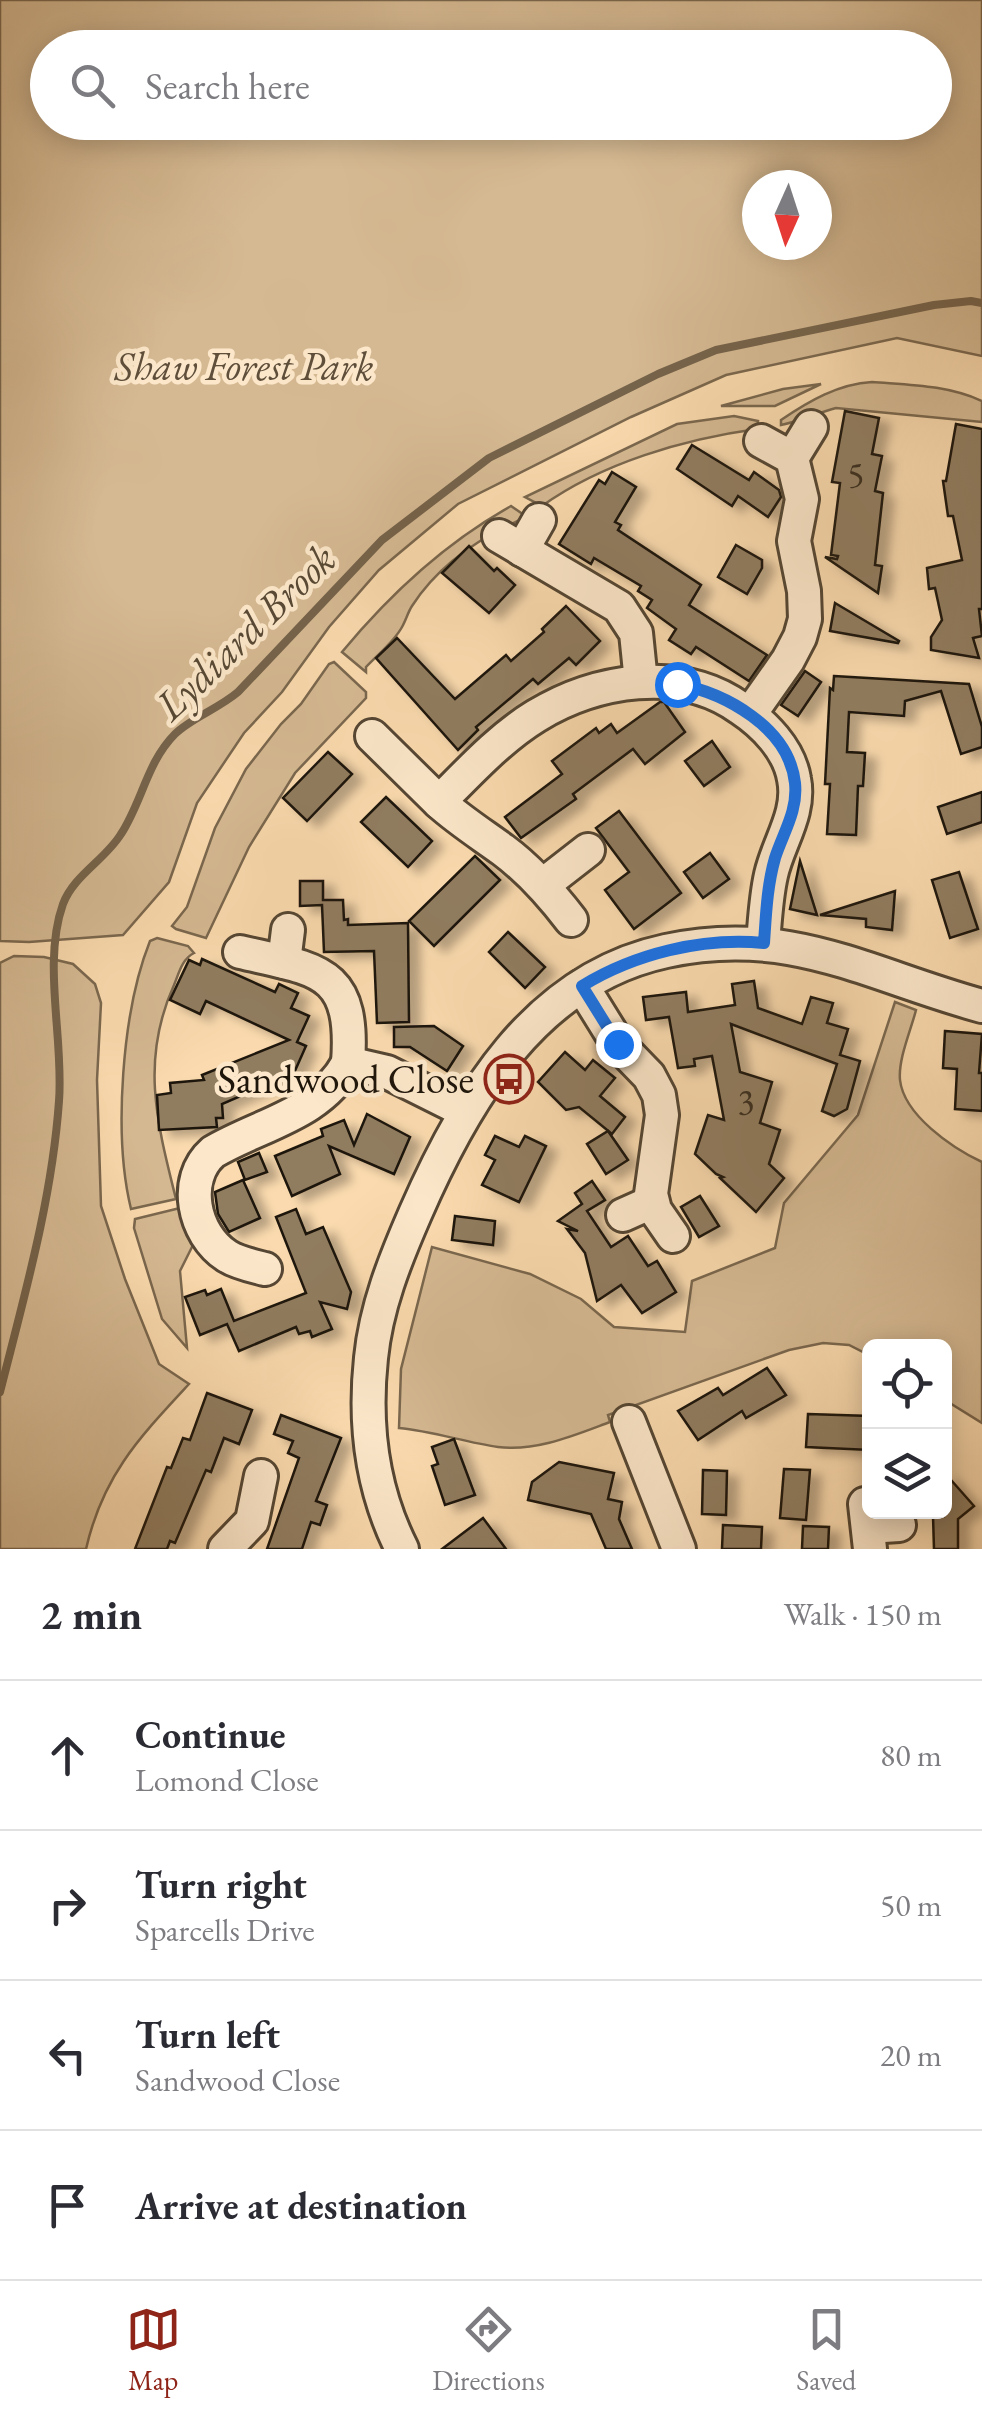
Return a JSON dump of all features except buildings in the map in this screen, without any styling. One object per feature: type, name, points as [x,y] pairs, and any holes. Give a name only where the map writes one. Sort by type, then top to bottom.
[{"type":"street","points":[[750,714],[788,660],[805,619],[794,541],[802,499],[792,458],[811,427]]},
{"type":"street","points":[[761,441],[792,458]]},
{"type":"street","points":[[539,520],[511,543],[608,600],[626,616],[636,634],[642,682]]},
{"type":"street","points":[[439,802],[498,745],[533,717],[568,698],[642,682],[708,691],[750,714],[786,754],[796,783],[793,811],[771,873],[764,943]]},
{"type":"street","points":[[373,735],[439,802],[543,885],[572,920]]},
{"type":"street","points":[[543,885],[588,850]]},
{"type":"street","points":[[402,1549],[384,1509],[372,1455],[368,1397],[373,1342],[383,1295],[434,1172],[465,1111],[495,1067],[530,1027],[582,986],[625,964],[666,951],[715,944],[764,943],[832,956],[982,1006]]},
{"type":"street","points":[[240,952],[286,946],[336,985],[348,1021],[348,1062],[313,1103],[224,1146],[206,1158],[198,1171],[194,1187],[196,1206],[210,1239],[226,1256],[265,1269]]},
{"type":"street","points":[[582,986],[618,1044],[649,1076],[659,1096],[662,1115],[650,1186],[638,1208],[672,1236]]},
{"type":"street","points":[[348,1062],[387,1072],[465,1111]]},
{"type":"street","points":[[630,1422],[655,1456],[679,1549]]},
{"type":"street","points":[[226,1549],[252,1521],[261,1476]]},
{"type":"green space","name":"Shaw Forest Park","points":[[0,0],[982,0],[982,356],[897,338],[726,375],[631,417],[458,504],[379,570],[329,627],[282,692],[244,733],[197,803],[169,882],[123,935],[0,941]]},
{"type":"green space","points":[[872,382],[928,387],[969,396],[982,401],[982,422],[836,408],[781,425],[781,420],[824,395]]},
{"type":"green space","points":[[821,384],[775,406],[721,406],[783,389]]},
{"type":"green space","points":[[734,416],[758,421],[757,429],[701,439],[617,465],[542,506],[525,497],[677,424]]},
{"type":"green space","points":[[511,506],[527,517],[478,542],[448,564],[423,591],[399,633],[366,667],[366,672],[342,652],[420,571]]},
{"type":"green space","points":[[334,662],[366,692],[366,698],[295,773],[249,847],[206,938],[176,929],[172,926],[187,907],[215,828],[246,769]]},
{"type":"green space","points":[[157,938],[188,946],[194,953],[181,967],[164,1013],[155,1066],[158,1118],[176,1199],[131,1209],[122,1146],[123,1074],[140,970],[150,941]]},
{"type":"green space","points":[[14,956],[44,957],[73,964],[95,984],[101,1003],[97,1080],[101,1206],[159,1364],[189,1384],[125,1459],[102,1500],[86,1549],[0,1549],[0,963]]},
{"type":"green space","points":[[895,1002],[916,1010],[900,1072],[903,1093],[931,1129],[982,1162],[982,1423],[952,1404],[952,1339],[862,1339],[862,1352],[849,1345],[823,1343],[789,1350],[608,1415],[610,1422],[541,1445],[498,1447],[399,1428],[401,1369],[432,1247],[530,1274],[581,1299],[614,1327],[685,1332],[692,1281],[775,1248],[784,1203],[858,1115]]},
{"type":"green space","points":[[180,1208],[194,1243],[180,1271],[187,1348],[162,1319],[134,1228],[135,1219]]},
{"type":"waterway","name":"Lydiard Brook","points":[[0,1392],[36,1248],[55,1138],[60,1077],[54,951],[63,904],[74,884],[121,834],[158,757],[175,734],[238,692],[382,540],[489,458],[658,374],[716,350],[934,305],[982,303]]},
{"type":"place","name":"Sandwood Close","points":[[509,1079]]},
{"type":"route","points":[[618,1044],[582,986],[625,964],[666,951],[736,942],[764,943],[771,873],[793,811],[796,783],[786,754],[777,743],[733,702],[677,684]]}]
